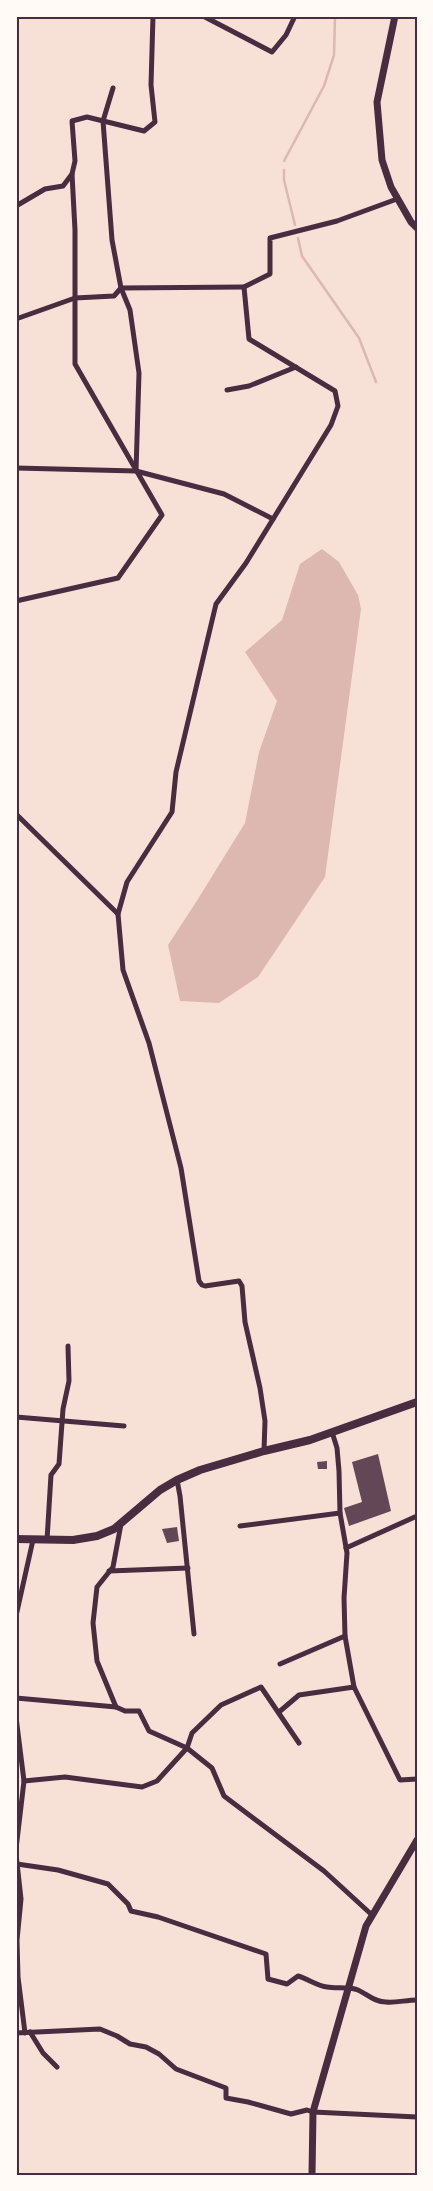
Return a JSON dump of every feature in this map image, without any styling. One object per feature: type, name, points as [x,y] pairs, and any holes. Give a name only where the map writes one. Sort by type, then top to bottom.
[{"type":"highway","points":[[16,1539],[73,1540],[98,1536],[121,1524],[160,1490],[200,1470],[310,1440],[417,1402]]},
{"type":"main road","points":[[395,16],[377,102],[382,160],[390,187],[417,228]]},
{"type":"main road","points":[[312,2175],[313,2112],[366,1926],[417,1840]]},
{"type":"street","points":[[16,601],[118,578],[162,515],[75,364],[75,230],[72,174],[75,161],[72,121],[87,117],[144,131],[155,122],[151,85],[153,16]]},
{"type":"street","points":[[203,16],[272,52],[286,35],[295,16]]},
{"type":"street","points":[[113,88],[103,121],[112,240],[122,288],[130,310],[139,373],[136,471]]},
{"type":"street","points":[[16,206],[45,189],[63,186],[72,174]]},
{"type":"street","points":[[16,320],[75,298],[114,296],[122,288],[244,287],[270,274],[270,238],[337,221],[397,199]]},
{"type":"street","points":[[244,287],[249,339],[335,391],[338,406],[331,425],[246,563],[216,604],[176,772],[172,812],[127,882],[118,914],[124,970],[149,1043],[181,1168],[199,1281],[205,1286],[239,1281],[242,1286],[245,1322],[260,1388],[265,1421],[264,1451]]},
{"type":"street","points":[[227,390],[249,386],[296,367]]},
{"type":"street","points":[[16,468],[136,471],[224,494],[273,519]]},
{"type":"street","points":[[16,814],[118,914]]},
{"type":"street","points":[[47,1540],[51,1475],[59,1464],[62,1421],[68,1381],[68,1346]]},
{"type":"street","points":[[16,1417],[124,1426]]},
{"type":"street","points":[[332,1432],[337,1448],[340,1513],[346,1548],[345,1636],[354,1687],[400,1780],[417,1779]]},
{"type":"street","points":[[177,1480],[194,1634]]},
{"type":"street","points":[[240,1526],[340,1513]]},
{"type":"street","points":[[346,1548],[417,1516]]},
{"type":"street","points":[[116,1707],[97,1661],[93,1623],[97,1586],[113,1567],[121,1524]]},
{"type":"street","points":[[16,1616],[33,1540]]},
{"type":"street","points":[[109,1571],[188,1568]]},
{"type":"street","points":[[280,1664],[345,1636]]},
{"type":"street","points":[[24,1781],[65,1777],[142,1786],[157,1781],[187,1748],[192,1733],[221,1705],[261,1687],[299,1744]]},
{"type":"street","points":[[279,1712],[299,1695],[354,1687]]},
{"type":"street","points":[[16,1698],[116,1707],[124,1711],[139,1711],[149,1731],[187,1748],[212,1768],[224,1796],[324,1871],[372,1915]]},
{"type":"street","points":[[16,1717],[24,1781],[19,1809],[16,1849]]},
{"type":"street","points":[[16,1854],[19,1900],[18,1977],[28,2032],[43,2053],[57,2067]]},
{"type":"street","points":[[17,1860],[108,1884],[128,1904],[130,1911],[158,1917],[266,1954],[268,1979],[287,1984],[298,1976],[309,1979],[325,1988],[360,1990],[369,1998],[384,2002],[403,1999],[417,2000]]},
{"type":"street","points":[[16,2032],[100,2029],[130,2044],[146,2047],[176,2069],[226,2088],[226,2098],[291,2114],[307,2110],[313,2112],[417,2117]]},
{"type":"shaded area","points":[[322,549],[339,562],[358,595],[361,609],[325,877],[258,977],[219,1003],[180,1001],[168,945],[245,823],[259,752],[277,701],[245,652],[282,620],[300,564]]},
{"type":"building","points":[[378,1454],[391,1511],[349,1526],[344,1508],[362,1502],[352,1462]]},
{"type":"building","points":[[327,1461],[327,1469],[318,1469],[317,1462]]},
{"type":"building","points":[[177,1527],[179,1541],[167,1543],[162,1529]]},
{"type":"waterway","points":[[284,161],[324,86],[334,55],[335,16]]},
{"type":"waterway","points":[[284,170],[284,180],[295,225]]},
{"type":"waterway","points":[[298,238],[302,256],[359,338],[376,382]]}]
